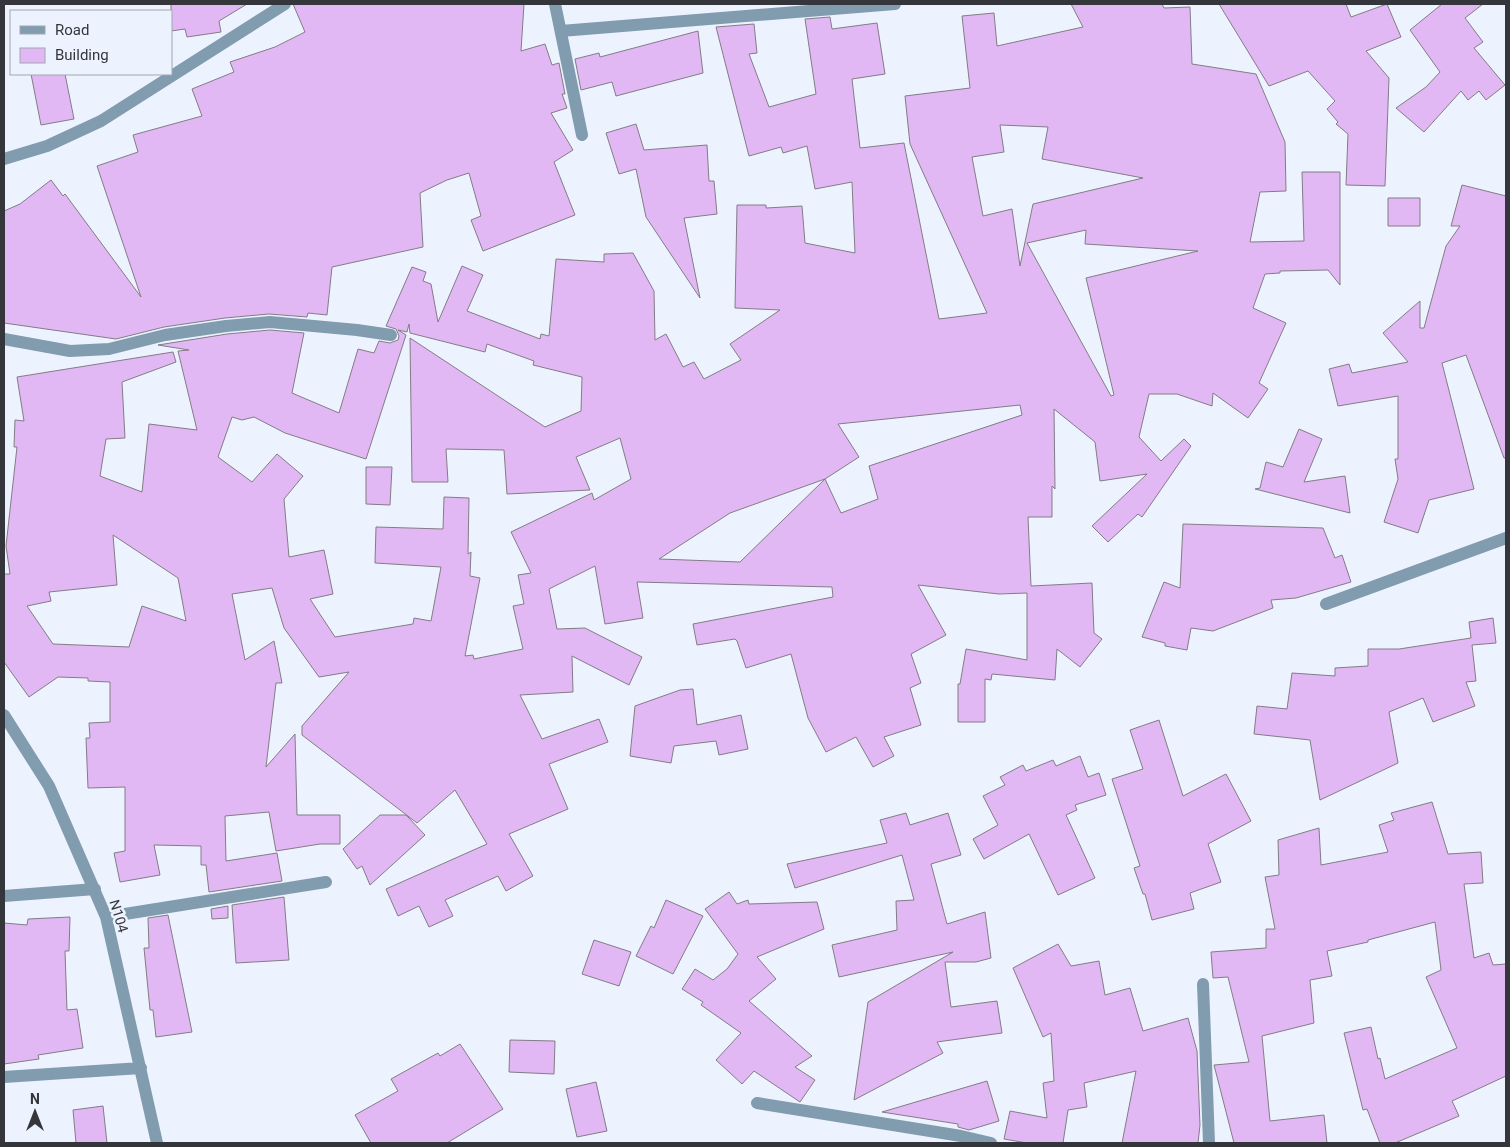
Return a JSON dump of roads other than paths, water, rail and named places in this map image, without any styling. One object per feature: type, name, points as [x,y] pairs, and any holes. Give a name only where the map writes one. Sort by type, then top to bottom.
[{"type":"street","points":[[4,159],[47,146],[101,121],[285,4]]},
{"type":"street","points":[[554,4],[582,135]]},
{"type":"street","points":[[561,31],[892,4]]},
{"type":"street","points":[[4,339],[70,351],[109,349],[165,335],[270,322],[391,335]]},
{"type":"street","points":[[1326,604],[1506,538]]},
{"type":"street","name":"N104","points":[[4,715],[49,786],[106,917],[157,1143]]},
{"type":"street","points":[[106,917],[326,882]]},
{"type":"street","points":[[4,896],[95,889]]},
{"type":"street","points":[[1203,984],[1209,1143]]},
{"type":"street","points":[[4,1077],[141,1068]]},
{"type":"street","points":[[757,1103],[958,1140],[991,1143]]}]
